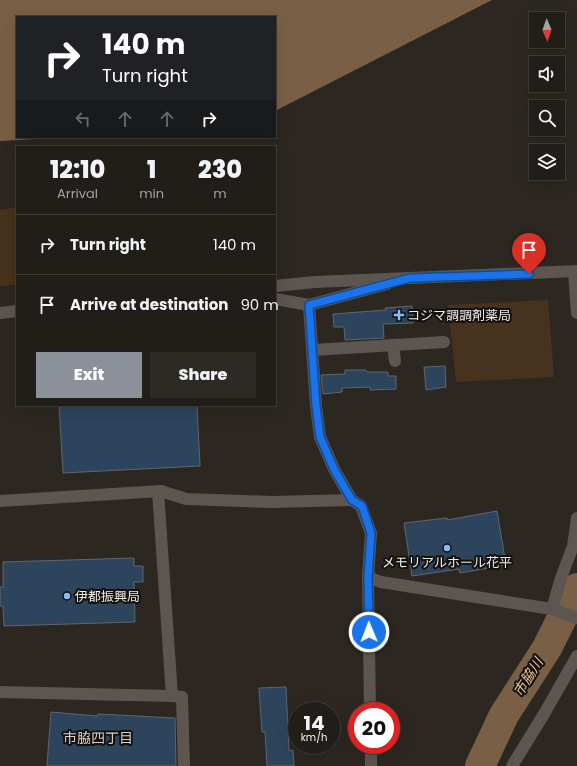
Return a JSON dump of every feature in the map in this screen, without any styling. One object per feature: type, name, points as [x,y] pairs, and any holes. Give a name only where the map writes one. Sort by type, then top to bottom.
[{"type":"street","points":[[276,286],[315,282],[575,272],[577,314]]},
{"type":"street","points":[[276,299],[309,305],[410,278]]},
{"type":"street","points":[[309,305],[316,406],[320,437],[334,469],[352,500],[362,506],[371,533],[368,577],[370,702]]},
{"type":"street","points":[[0,313],[16,311]]},
{"type":"street","points":[[313,350],[444,342]]},
{"type":"street","points":[[393,344],[394,361]]},
{"type":"street","points":[[0,501],[158,491],[186,499],[272,502],[352,500]]},
{"type":"street","points":[[158,491],[172,696]]},
{"type":"street","points":[[552,609],[561,578],[573,546],[577,518]]},
{"type":"street","points":[[368,577],[381,582],[552,609],[577,618]]},
{"type":"street","points":[[512,766],[577,656]]},
{"type":"street","points":[[0,692],[182,697],[184,766]]},
{"type":"street","points":[[370,754],[371,766]]},
{"type":"shaded area","points":[[0,0],[492,0],[276,110],[276,16],[16,16],[16,138],[52,138],[0,141]]},
{"type":"shaded area","points":[[16,207],[16,285],[0,286],[0,210]]},
{"type":"shaded area","points":[[548,300],[554,377],[456,382],[448,305]]},
{"type":"building","points":[[412,306],[413,323],[383,324],[384,338],[345,340],[344,327],[334,327],[333,314],[386,310],[385,308]]},
{"type":"building","points":[[445,366],[446,387],[426,390],[424,367]]},
{"type":"building","points":[[345,370],[388,372],[388,376],[396,376],[396,389],[370,390],[370,387],[342,388],[342,392],[323,394],[321,375],[345,374]]},
{"type":"building","points":[[59,406],[197,406],[200,466],[63,473]]},
{"type":"building","points":[[497,511],[506,565],[460,573],[459,569],[412,576],[404,523],[447,518],[447,520]]},
{"type":"building","name":"伊都振興局","points":[[134,558],[134,566],[143,566],[143,582],[134,582],[135,622],[4,626],[3,606],[0,606],[0,587],[3,587],[3,562]]},
{"type":"building","points":[[286,687],[288,754],[293,754],[294,766],[267,766],[265,732],[262,732],[259,688]]},
{"type":"building","points":[[51,712],[97,716],[98,714],[175,718],[176,766],[47,766]]},
{"type":"waterway","name":"市脇川","points":[[480,766],[504,715],[547,648],[577,588]]},
{"type":"place","name":"コジマ調調剤薬局","points":[[399,315]]},
{"type":"place","name":"メモリアルホール花平","points":[[447,548]]},
{"type":"place","name":"伊都振興局","points":[[67,596]]},
{"type":"district","name":"市脇四丁目","points":[[98,738]]},
{"type":"route","points":[[369,632],[368,577],[371,533],[362,506],[352,500],[334,469],[320,437],[316,406],[309,305],[410,278],[529,274]]}]
